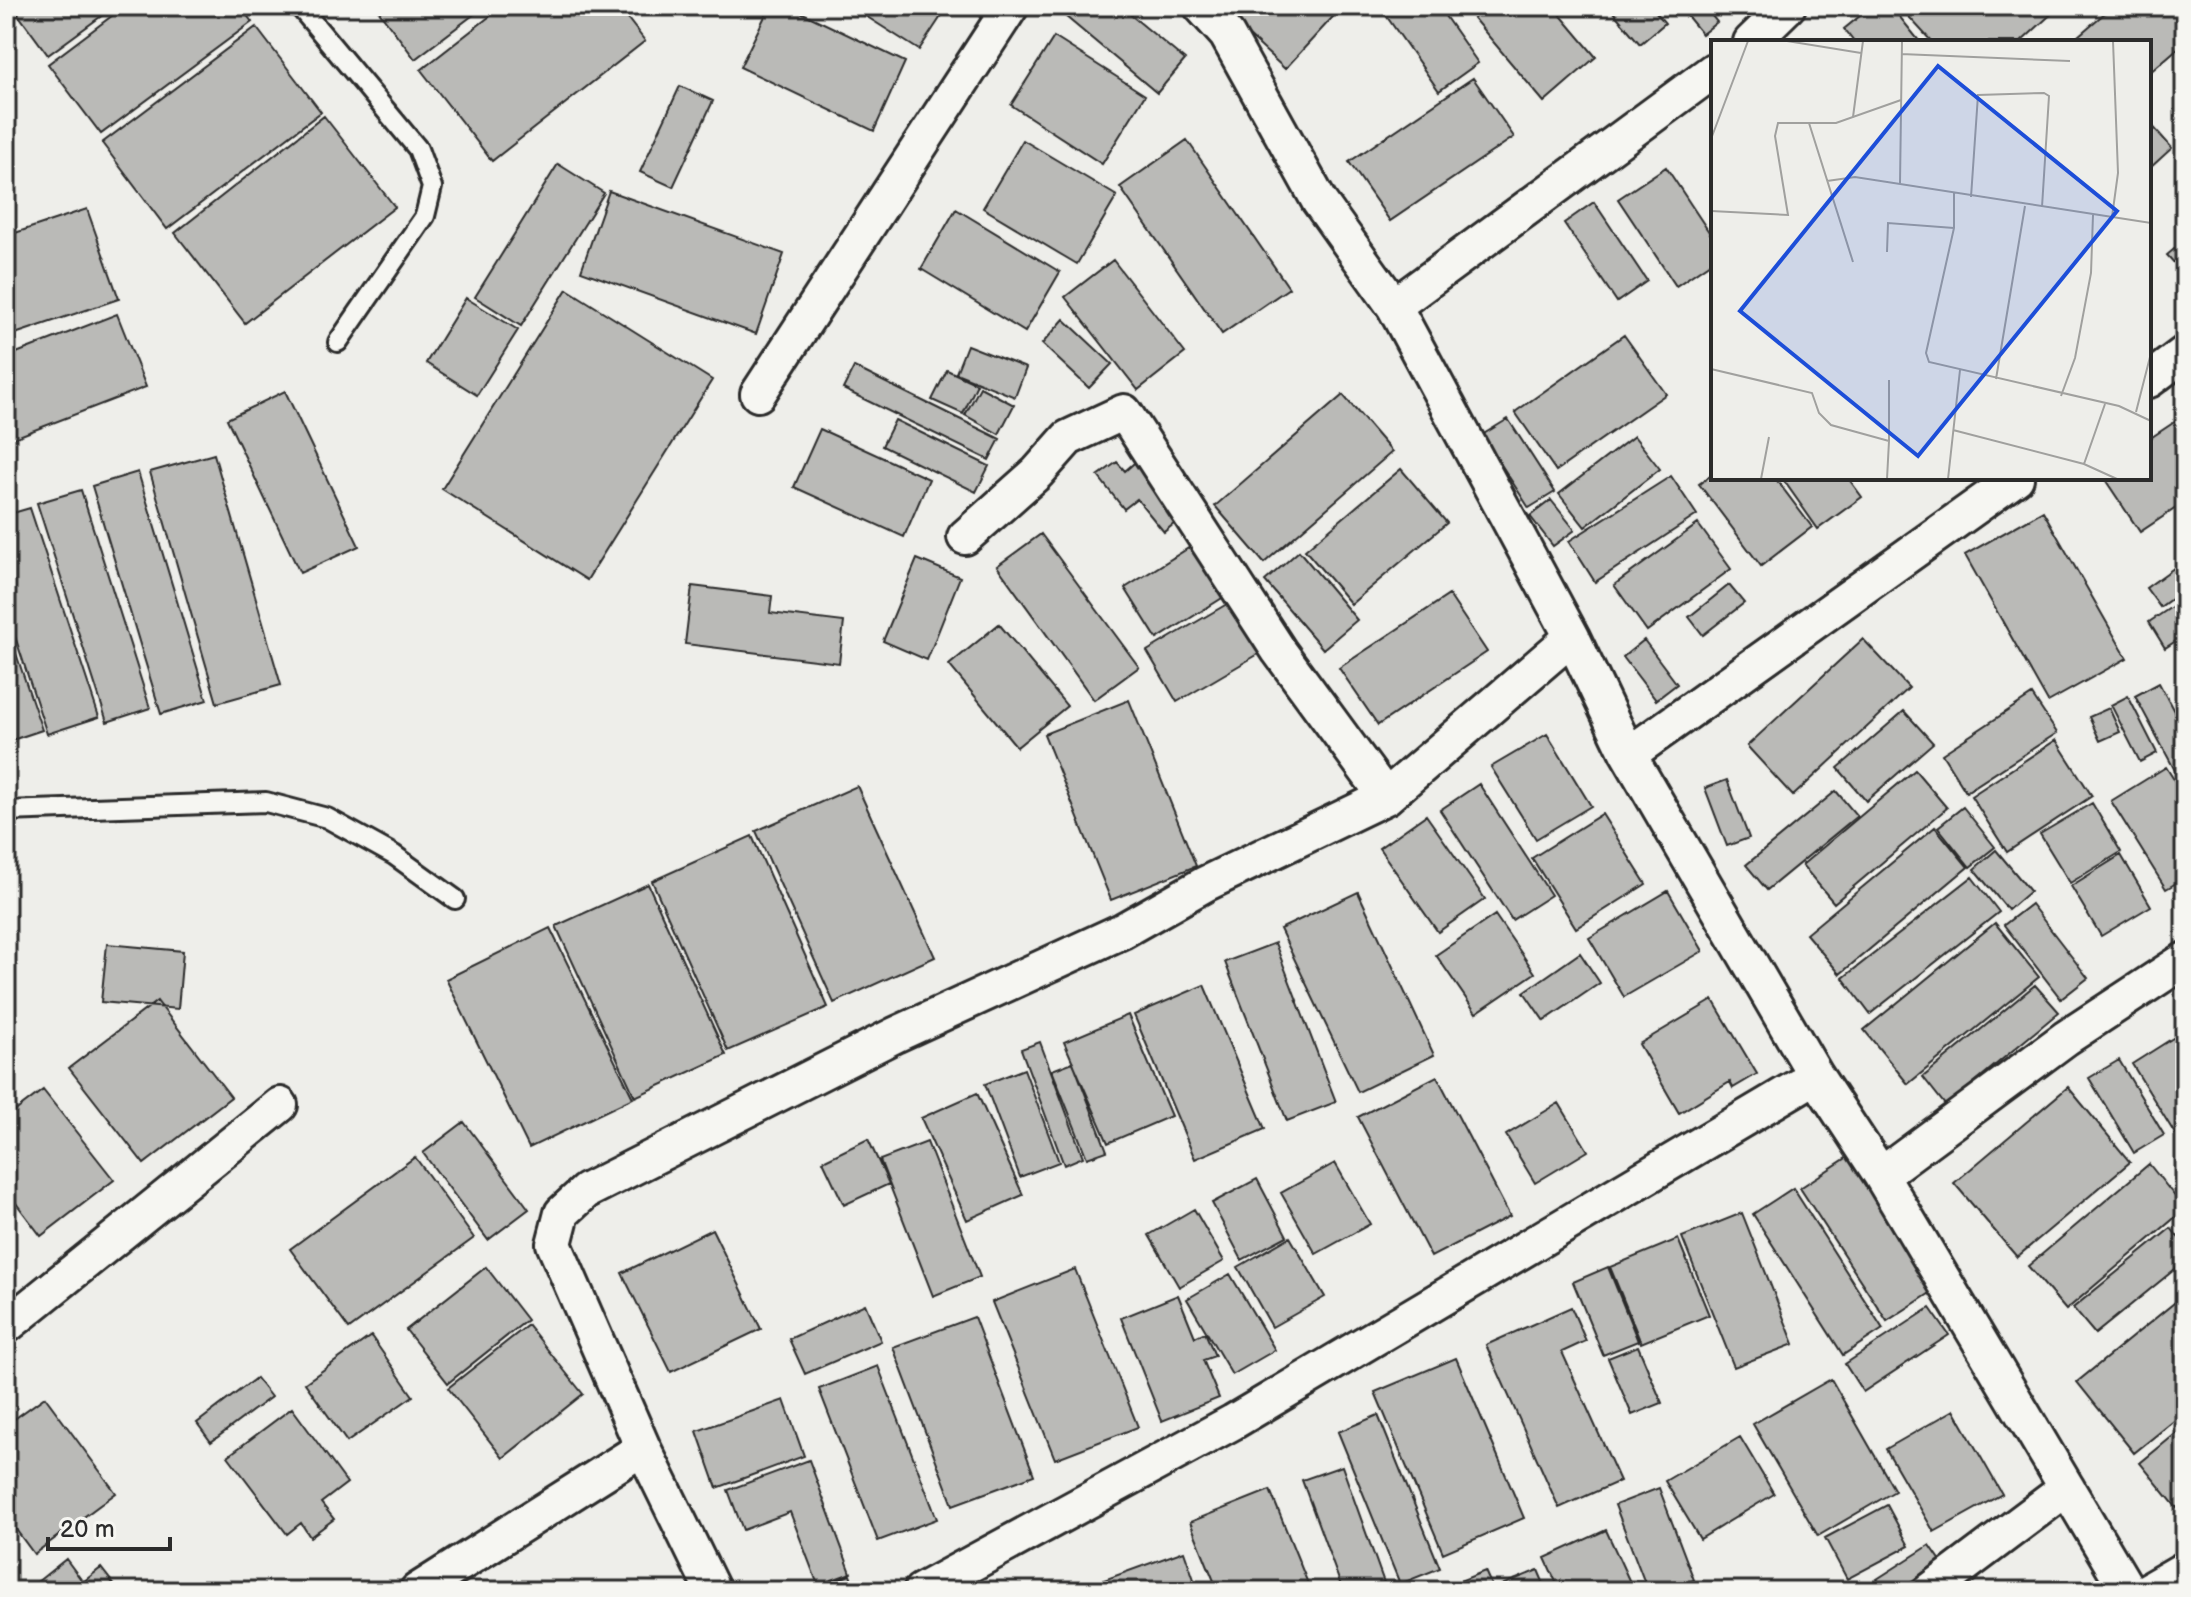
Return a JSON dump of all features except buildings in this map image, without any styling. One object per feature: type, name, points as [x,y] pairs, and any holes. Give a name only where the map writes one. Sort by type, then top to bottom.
[{"type":"street","points":[[758,394],[1011,6]]},
{"type":"street","points":[[1201,6],[1227,35],[1319,201],[1394,306],[1572,637],[1627,752],[1816,1076],[1881,1175],[2128,1591]]},
{"type":"street","points":[[1753,40],[1788,6]]},
{"type":"street","points":[[1394,306],[1711,72]]},
{"type":"street","points":[[2151,378],[2185,353]]},
{"type":"street","points":[[965,537],[1037,473],[1068,438],[1124,412],[1279,651],[1386,797]]},
{"type":"street","points":[[1627,752],[1635,750],[2013,480]]},
{"type":"street","points":[[713,1591],[643,1448],[554,1244],[562,1213],[586,1191],[895,1035],[1122,931],[1205,884],[1386,797],[1572,637]]},
{"type":"street","points":[[1881,1175],[2066,1038],[2185,960]]},
{"type":"street","points":[[921,1591],[1233,1422],[1816,1076]]},
{"type":"street","points":[[6,1326],[280,1105]]},
{"type":"street","points":[[417,1591],[643,1448]]},
{"type":"street","points":[[1930,1591],[2067,1488]]},
{"type":"street","points":[[2147,1591],[2185,1569]]},
{"type":"lane","points":[[299,6],[418,149],[432,187],[425,216],[338,342]]},
{"type":"lane","points":[[6,811],[266,802],[327,818],[394,855],[455,899]]}]
